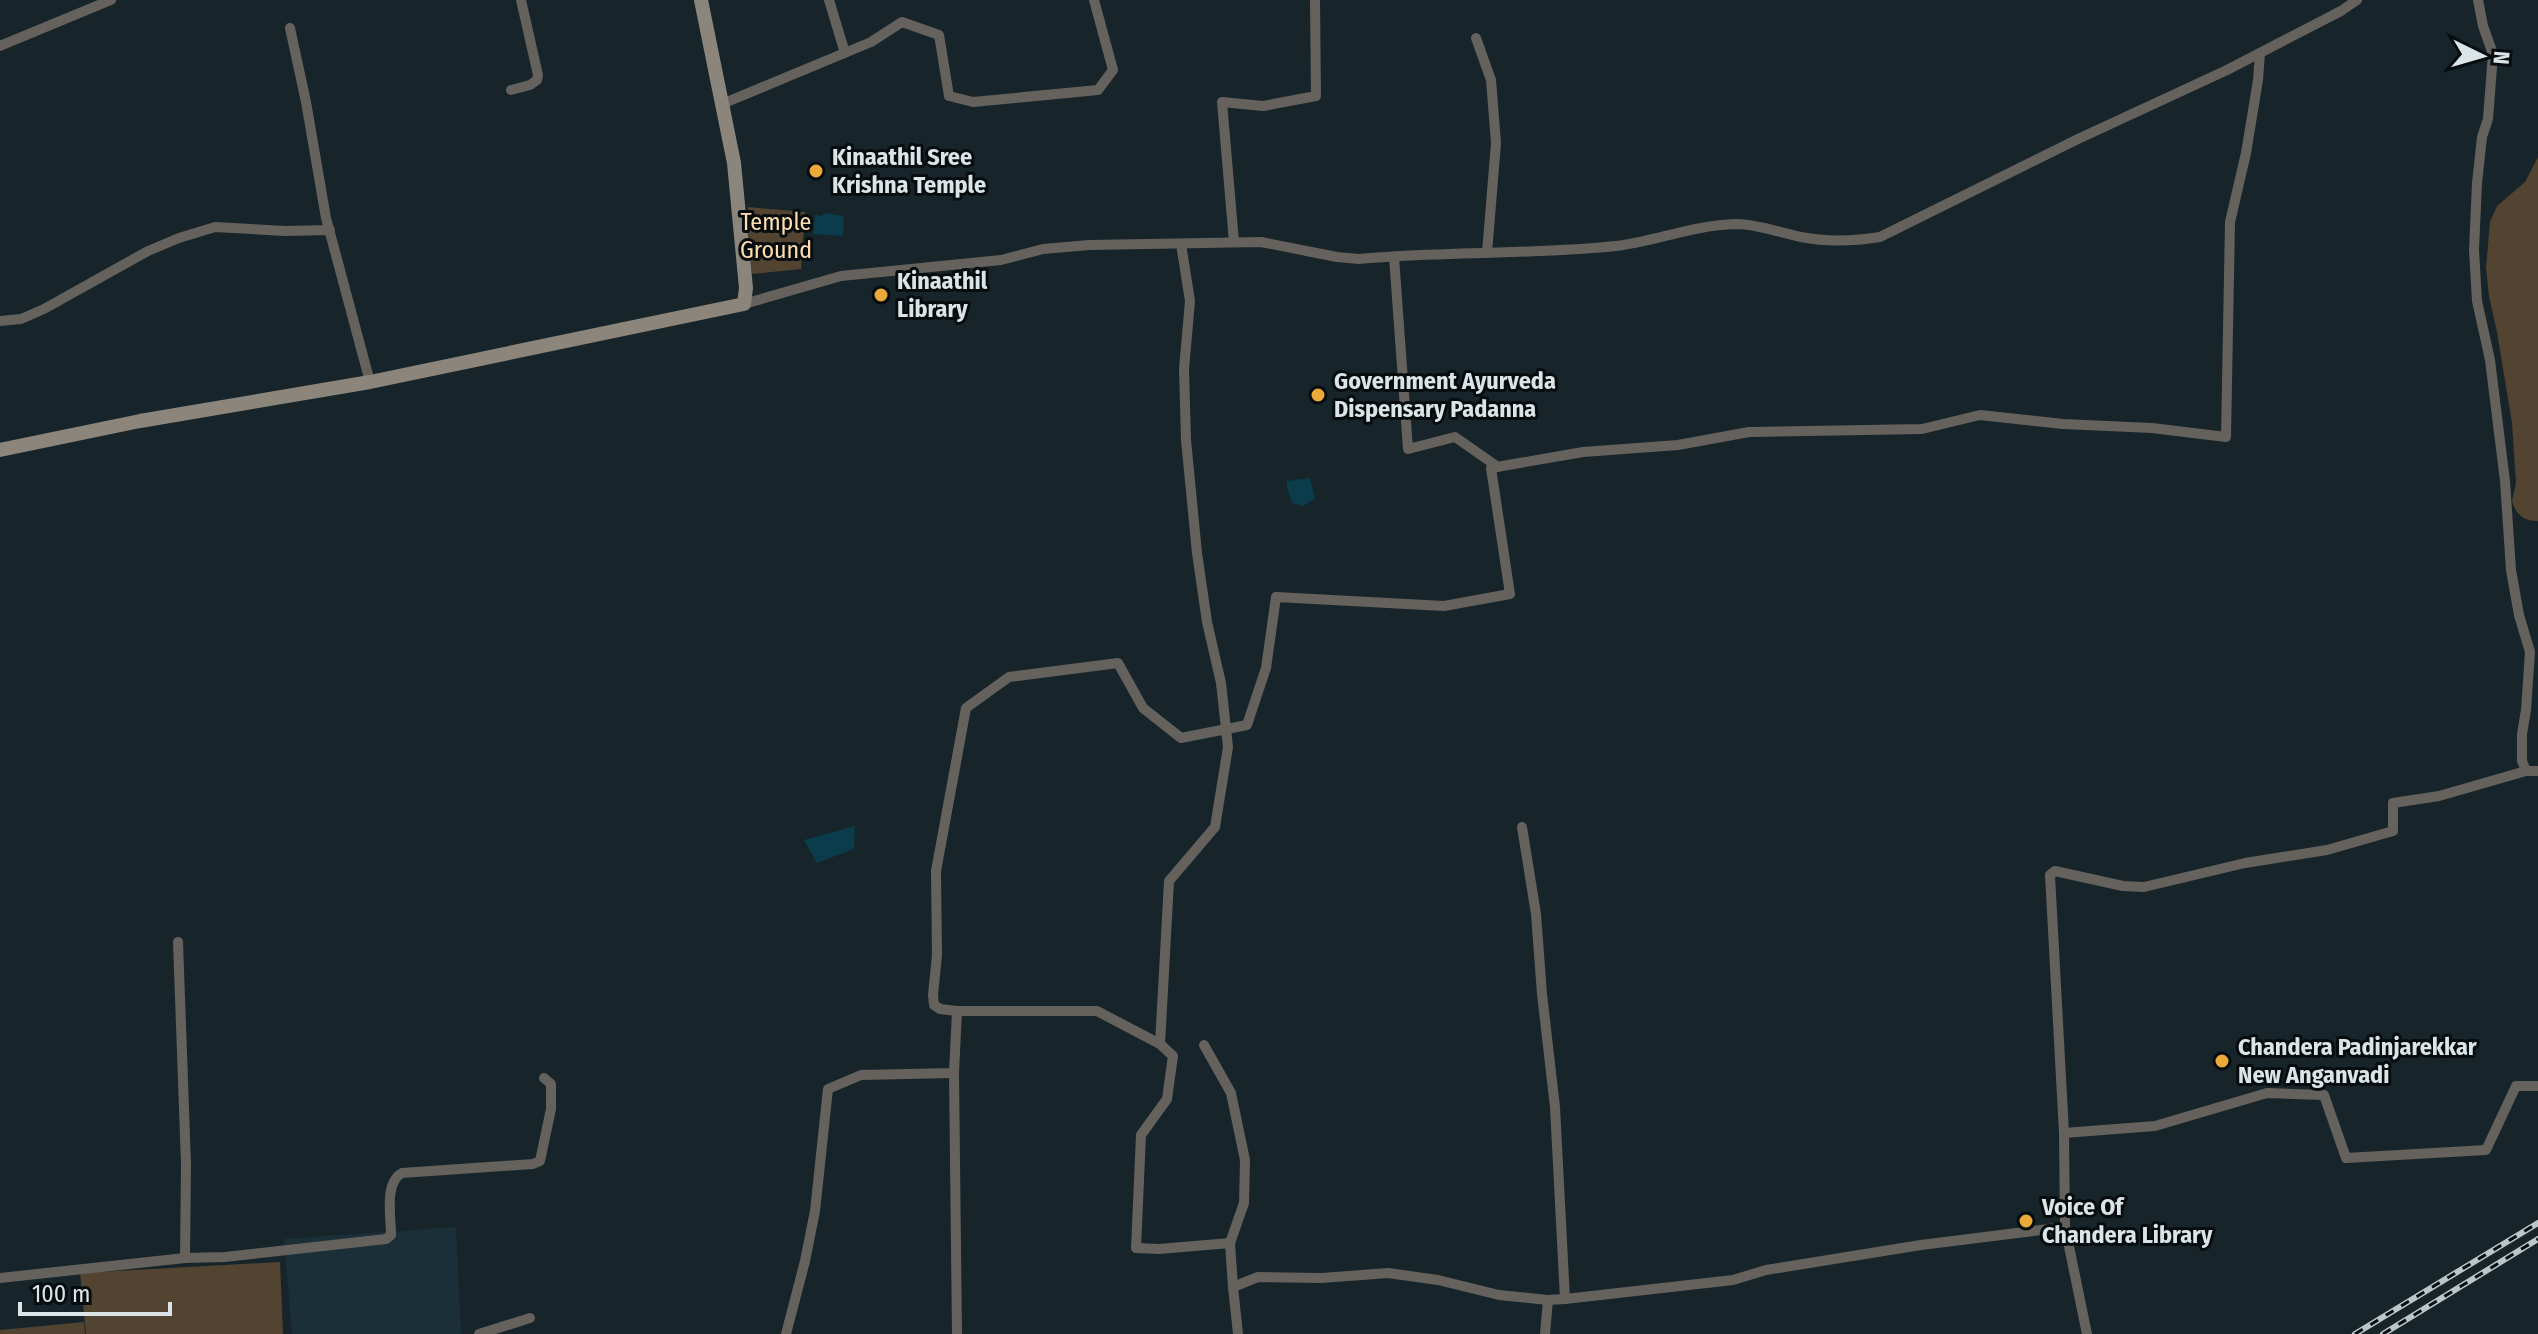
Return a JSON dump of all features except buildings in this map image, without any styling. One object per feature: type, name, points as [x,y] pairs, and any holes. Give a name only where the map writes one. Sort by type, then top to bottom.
[{"type":"main road","points":[[0,450],[140,421],[370,382],[744,304],[746,288],[734,163],[701,0]]},
{"type":"street","points":[[0,46],[111,0]]},
{"type":"street","points":[[511,90],[530,85],[538,75],[521,0]]},
{"type":"street","points":[[829,0],[845,53]]},
{"type":"street","points":[[722,104],[871,42],[902,22],[939,35],[949,96],[973,102],[1098,90],[1113,70],[1094,0]]},
{"type":"street","points":[[1234,242],[1222,102],[1263,106],[1316,96],[1315,0]]},
{"type":"street","points":[[744,304],[841,276],[1001,260],[1043,249],[1089,245],[1261,242],[1359,259],[1620,245],[1732,224],[1748,224],[1805,238],[1858,240],[1880,237],[2260,53],[2357,0]]},
{"type":"street","points":[[2087,1334],[2065,1227],[2064,1133],[2050,875],[2055,871],[2123,886],[2144,887],[2245,863],[2327,850],[2393,831],[2393,803],[2439,796],[2532,771],[2522,761],[2530,652],[2511,570],[2495,399],[2477,301],[2474,250],[2477,183],[2482,137],[2488,119],[2493,54],[2478,0]]},
{"type":"street","points":[[290,28],[330,230],[370,382]]},
{"type":"street","points":[[1476,38],[1491,80],[1496,143],[1487,253]]},
{"type":"street","points":[[1230,1243],[1136,1248],[1141,1135],[1167,1099],[1173,1056],[1160,1044],[1097,1011],[957,1011],[934,1005],[936,871],[966,708],[1009,677],[1118,663],[1143,708],[1181,738],[1247,725],[1266,668],[1276,597],[1444,606],[1510,594],[1491,468],[1583,452],[1678,445],[1749,432],[1922,429],[1980,415],[2226,437],[2230,222],[2246,153],[2260,53]]},
{"type":"street","points":[[0,321],[21,319],[44,309],[148,251],[215,227],[330,230]]},
{"type":"street","points":[[1160,1044],[1169,881],[1215,827],[1228,747],[1221,683],[1207,622],[1197,553],[1186,440],[1184,369],[1190,301],[1181,244]]},
{"type":"street","points":[[1394,257],[1408,449],[1455,437],[1498,467]]},
{"type":"street","points":[[1522,827],[1536,914],[1555,1107],[1565,1299]]},
{"type":"street","points":[[178,942],[186,1164],[185,1258]]},
{"type":"street","points":[[957,1011],[954,1073],[957,1334]]},
{"type":"street","points":[[1204,1045],[1231,1093],[1245,1160],[1244,1203],[1230,1243],[1238,1334]]},
{"type":"street","points":[[786,1334],[815,1211],[828,1089],[861,1075],[954,1073]]},
{"type":"street","points":[[0,1278],[386,1239],[391,1235],[391,1190],[392,1181],[397,1175],[540,1161],[551,1109],[551,1084],[544,1078]]},
{"type":"street","points":[[2064,1133],[2155,1126],[2267,1093],[2324,1095],[2346,1158],[2486,1150],[2516,1086],[2538,1086]]},
{"type":"street","points":[[1233,1287],[1258,1277],[1322,1278],[1388,1273],[1438,1280],[1499,1295],[1565,1299],[1733,1280],[1766,1270],[1921,1245],[2065,1227]]},
{"type":"street","points":[[1545,1334],[1548,1300]]},
{"type":"street","points":[[479,1334],[530,1318]]},
{"type":"shaded area","points":[[456,1227],[461,1334],[292,1334],[284,1239]]},
{"type":"green space","points":[[2538,157],[2538,521],[2521,516],[2512,501],[2516,483],[2512,423],[2486,268],[2490,222],[2497,206],[2525,182]]},
{"type":"green space","name":"Temple Ground","points":[[748,207],[805,212],[801,269],[752,274]]},
{"type":"green space","points":[[280,1262],[283,1334],[86,1334],[80,1273]]},
{"type":"green space","points":[[84,1322],[85,1334],[0,1334],[0,1330]]},
{"type":"water","points":[[824,213],[844,216],[843,236],[813,234],[815,215],[822,216]]},
{"type":"water","points":[[1310,478],[1315,499],[1303,506],[1292,503],[1287,481]]},
{"type":"water","points":[[855,826],[854,849],[817,863],[804,840]]},
{"type":"railway","points":[[2355,1334],[2538,1223]]},
{"type":"railway","points":[[2383,1334],[2538,1239]]},
{"type":"place","name":"Kinaathil Sree Krishna Temple","points":[[816,171]]},
{"type":"place","name":"Kinaathil Library","points":[[881,295]]},
{"type":"place","name":"Government Ayurveda Dispensary Padanna","points":[[1318,395]]},
{"type":"place","name":"Chandera Padinjarekkar New Anganvadi","points":[[2222,1061]]},
{"type":"place","name":"Voice Of Chandera Library","points":[[2026,1221]]}]
